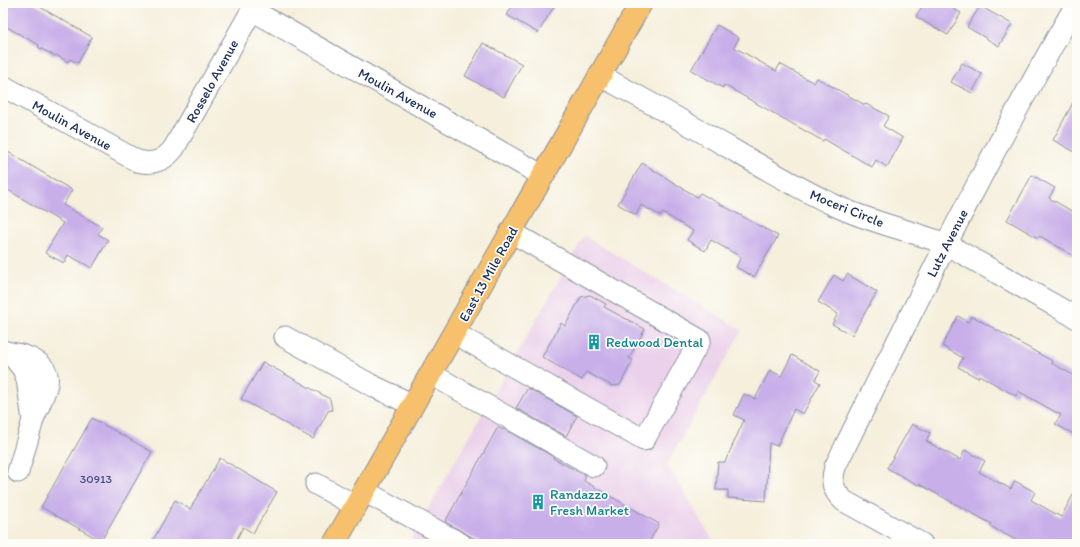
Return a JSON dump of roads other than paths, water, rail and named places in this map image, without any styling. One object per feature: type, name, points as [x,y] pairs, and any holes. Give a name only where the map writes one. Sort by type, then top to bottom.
[{"type":"main road","name":"East 13 Mile Road","points":[[337,543],[360,498],[641,3]]},
{"type":"street","name":"Lutz Avenue","points":[[922,544],[844,500],[838,495],[834,488],[832,479],[835,467],[946,244],[1008,124],[1077,3]]},
{"type":"street","name":"Rosselo Avenue","points":[[165,158],[170,154],[178,141],[254,6]]},
{"type":"street","name":"Moulin Avenue","points":[[254,6],[543,176]]},
{"type":"street","name":"Moceri Circle","points":[[599,75],[799,188],[835,206],[869,219],[946,244],[1077,318]]},
{"type":"street","name":"Moulin Avenue","points":[[3,86],[137,161],[150,162],[165,158]]},
{"type":"street","points":[[454,333],[644,440],[700,340],[511,232]]},
{"type":"street","points":[[285,337],[373,386],[413,405]]},
{"type":"street","points":[[7,352],[23,369],[27,380],[33,420],[18,472]]},
{"type":"street","points":[[430,374],[594,466]]},
{"type":"street","points":[[316,484],[360,498],[461,544]]},
{"type":"place","name":"Redwood Dental","points":[[594,342]]},
{"type":"place","name":"Randazzo Fresh Market","points":[[538,502]]}]
